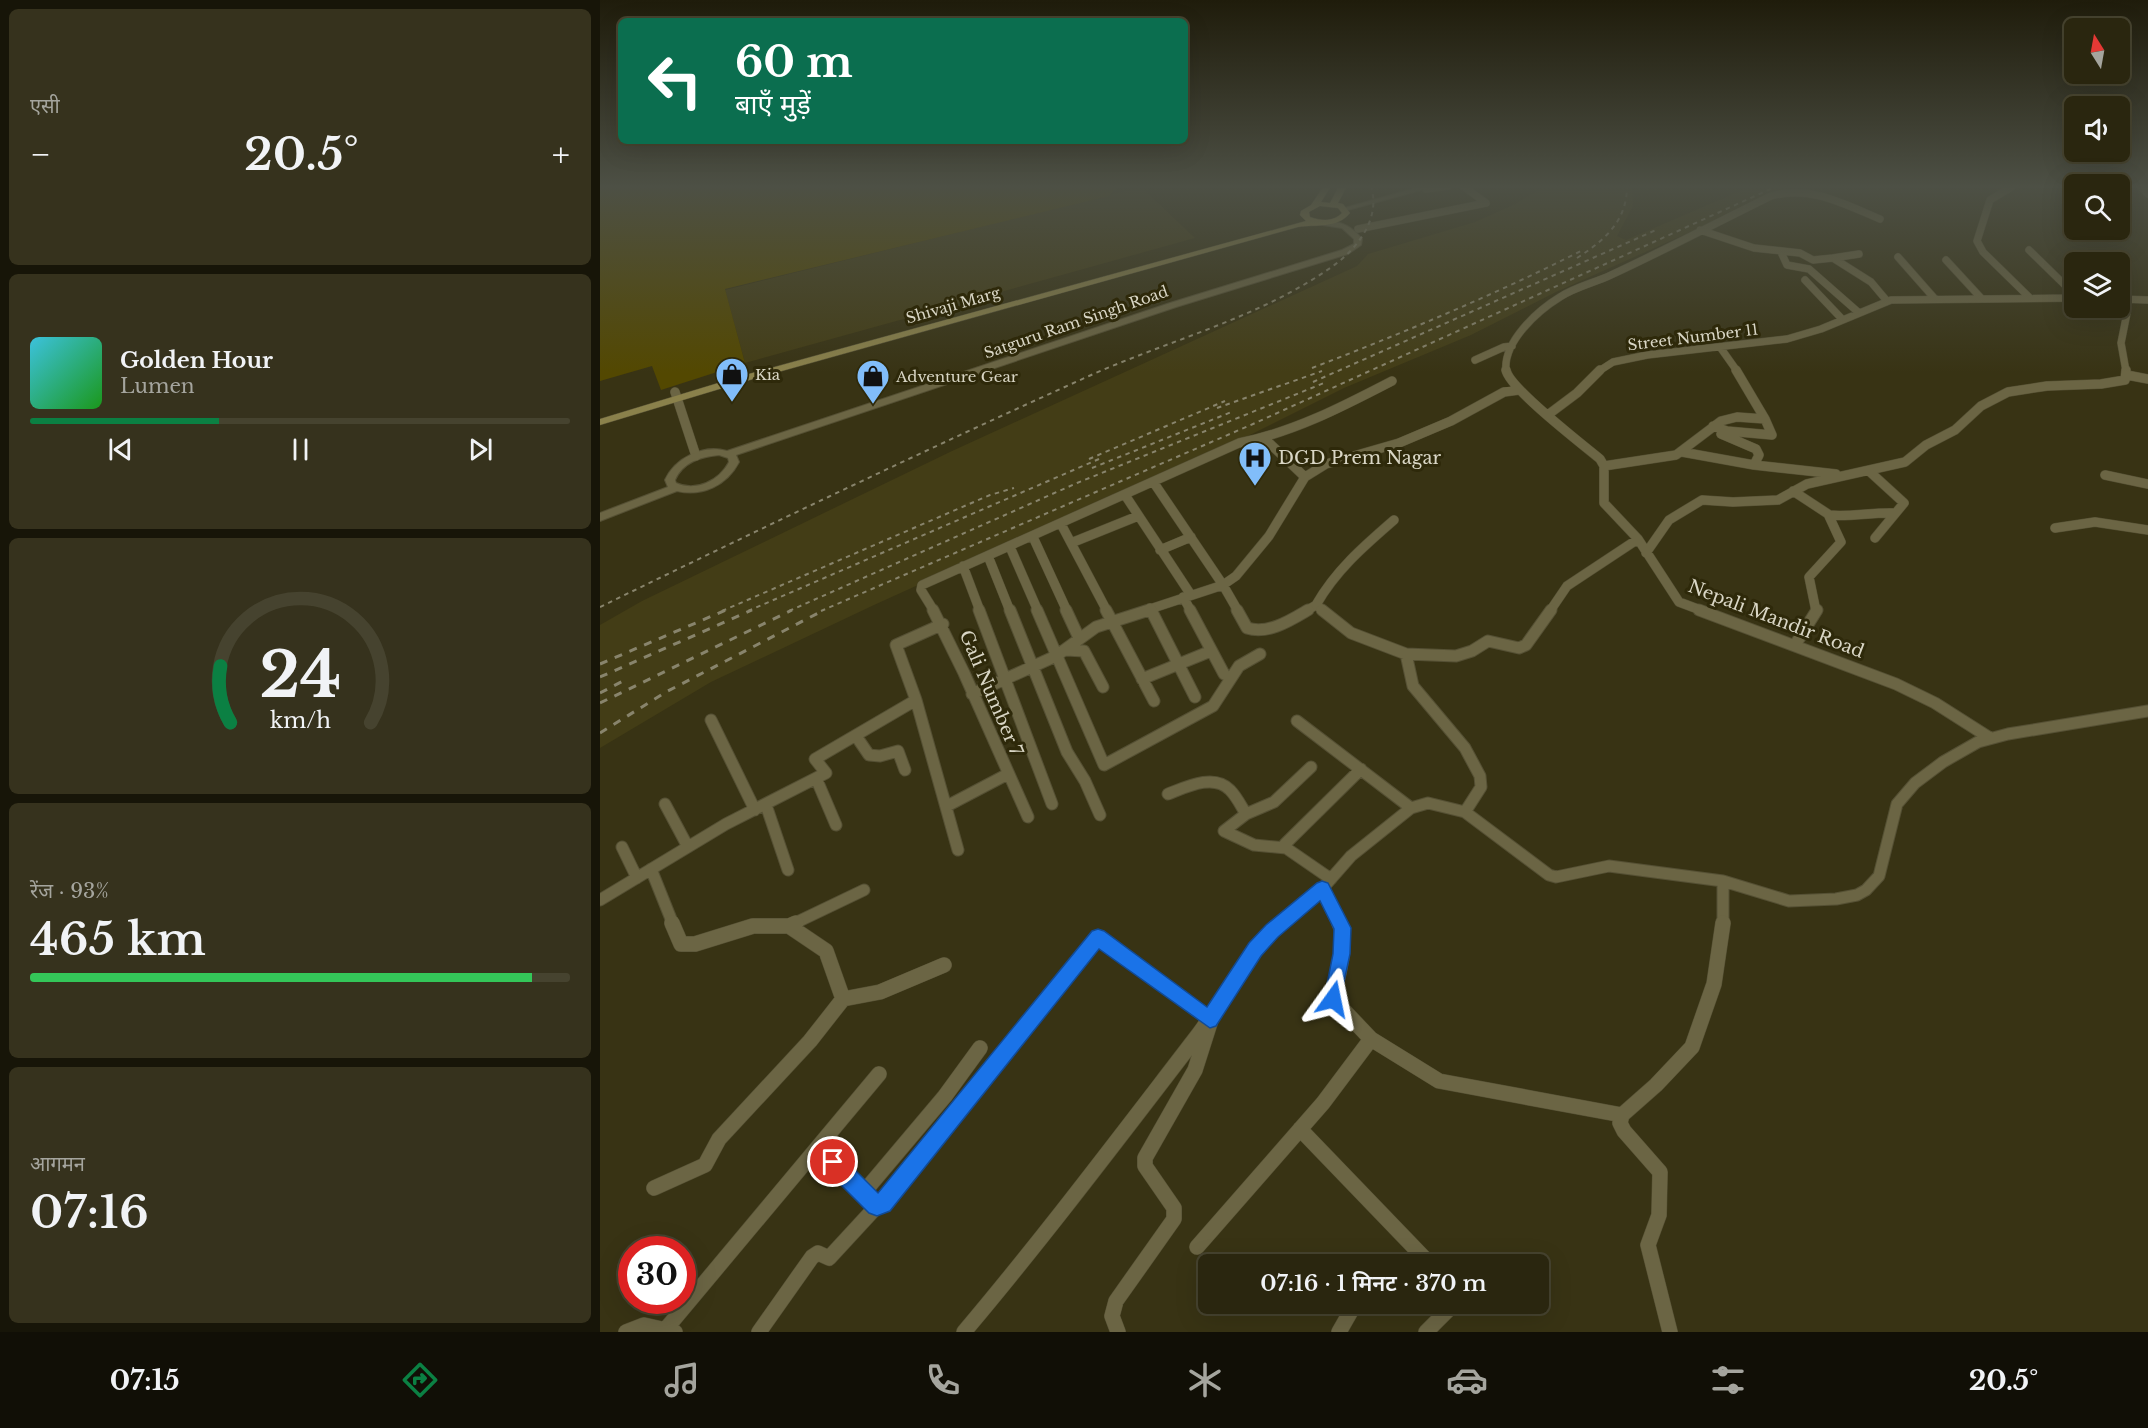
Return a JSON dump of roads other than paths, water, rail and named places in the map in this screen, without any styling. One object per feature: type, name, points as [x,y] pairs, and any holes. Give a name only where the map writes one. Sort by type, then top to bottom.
[{"type":"main road","name":"Shivaji Marg","points":[[600,422],[676,395],[1196,248]]},
{"type":"main road","name":"Shivaji Marg","points":[[600,416],[1211,248]]},
{"type":"street","name":"Satguru Ram Singh Road","points":[[731,458],[1173,305],[1352,248]]},
{"type":"street","name":"Satguru Ram Singh Road","points":[[731,458],[770,447],[1177,309],[1349,256],[1360,248]]},
{"type":"street","points":[[1664,248],[1609,276],[1559,297],[1532,320],[1512,346],[1505,360],[1507,376],[1519,390],[1594,452],[1604,466],[1682,452],[1754,465],[1847,475]]},
{"type":"street","points":[[1755,248],[1800,253],[1813,260],[1859,254]]},
{"type":"street","points":[[1981,248],[2030,298]]},
{"type":"street","points":[[2029,250],[2064,286]]},
{"type":"street","points":[[1781,252],[1787,265],[1809,269],[1858,312]]},
{"type":"street","points":[[1898,257],[1935,298]]},
{"type":"street","points":[[1833,258],[1871,282],[1887,301]]},
{"type":"street","points":[[1946,260],[1981,298]]},
{"type":"street","points":[[1805,280],[1842,319]]},
{"type":"street","name":"Street Number 11","points":[[1552,416],[1578,400],[1610,368],[1620,363],[1721,348],[1797,340],[1887,301],[2064,296]]},
{"type":"street","points":[[2130,299],[2148,300]]},
{"type":"street","points":[[1646,553],[1669,520],[1702,500],[1733,502],[1778,500],[1807,484],[1905,462],[1926,445],[1955,430],[1981,406],[1997,396],[2036,387],[2125,380],[2127,375],[2121,343],[2126,318]]},
{"type":"street","points":[[1476,360],[1504,347],[1512,346]]},
{"type":"street","points":[[1711,428],[1772,435],[1743,379],[1721,348]]},
{"type":"street","points":[[2127,375],[2148,378]]},
{"type":"street","points":[[1052,804],[963,566],[1033,537],[1239,443],[1265,439],[1316,422],[1392,381]]},
{"type":"street","points":[[972,694],[1056,656],[1091,629],[1223,585],[1237,576],[1254,557],[1305,477],[1326,464],[1398,443],[1451,421],[1504,392],[1519,390]]},
{"type":"street","points":[[676,395],[696,456]]},
{"type":"street","points":[[1682,452],[1721,421],[1737,417],[1765,419]]},
{"type":"street","points":[[1711,428],[1756,449],[1760,455],[1754,465]]},
{"type":"street","points":[[1265,439],[1305,477]]},
{"type":"street","points":[[600,511],[673,484],[686,489],[709,485],[727,474],[731,458],[719,452],[696,456],[682,463],[672,472],[673,484]]},
{"type":"street","name":"Nepali Mandir Road","points":[[1604,466],[1604,503],[1638,539],[1679,602],[1912,692],[1951,712],[1990,738]]},
{"type":"street","points":[[1869,471],[1904,503],[1875,538]]},
{"type":"street","points":[[2105,475],[2148,484]]},
{"type":"street","points":[[1154,483],[1223,585],[1246,628],[1251,631],[1262,631],[1316,605],[1326,584],[1341,565],[1394,520]]},
{"type":"street","points":[[600,517],[673,484]]},
{"type":"street","points":[[1793,491],[1829,515],[1850,517],[1866,512],[1895,513]]},
{"type":"street","points":[[1125,495],[1187,596],[1224,674]]},
{"type":"street","points":[[1795,645],[1817,610],[1809,578],[1841,542],[1829,515]]},
{"type":"street","points":[[1071,543],[1138,516]]},
{"type":"street","points":[[2055,528],[2102,523],[2148,530]]},
{"type":"street","points":[[1061,524],[1154,701]]},
{"type":"street","points":[[1033,537],[1079,638]]},
{"type":"street","points":[[1160,550],[1191,537]]},
{"type":"street","points":[[1316,605],[1351,633],[1406,654],[1437,658],[1453,656],[1470,652],[1488,641],[1519,648],[1526,645],[1567,586],[1638,539]]},
{"type":"street","points":[[1010,547],[1104,765],[1213,706],[1239,666],[1260,654]]},
{"type":"street","points":[[988,556],[1067,752],[1085,781],[1100,814]]},
{"type":"street","name":"Gali Number 7","points":[[963,566],[922,585],[921,590],[943,624],[1006,775],[1028,816]]},
{"type":"street","points":[[1150,608],[1195,697]]},
{"type":"street","points":[[943,624],[896,645],[916,700],[958,850]]},
{"type":"street","points":[[1066,650],[1084,651],[1103,687]]},
{"type":"street","points":[[1142,679],[1212,651]]},
{"type":"street","points":[[1406,654],[1413,686],[1465,748],[1480,776],[1481,787],[1465,812]]},
{"type":"street","points":[[600,900],[688,847],[826,773],[815,759],[916,700]]},
{"type":"street","points":[[964,1332],[1023,1262],[1211,1017],[1255,950],[1272,931],[1327,884],[1352,856],[1411,808],[1428,803],[1465,812],[1552,877],[1619,866],[1723,881],[1789,901],[1836,899],[1866,890],[1880,876],[1897,804],[1904,793],[1943,762],[1990,738],[2148,711]]},
{"type":"street","points":[[711,720],[760,808],[788,870]]},
{"type":"street","points":[[1297,721],[1411,808]]},
{"type":"street","points":[[855,736],[869,755],[880,756],[898,751],[905,770]]},
{"type":"street","points":[[1311,767],[1274,802],[1246,814],[1224,831],[1245,844],[1261,848],[1286,848],[1327,884],[1342,928],[1342,954],[1333,999],[1371,1039],[1439,1081],[1622,1115]]},
{"type":"street","points":[[1286,848],[1287,841],[1361,769]]},
{"type":"street","points":[[946,806],[1006,775]]},
{"type":"street","points":[[816,778],[836,825]]},
{"type":"street","points":[[1168,794],[1200,782],[1221,783],[1227,786],[1246,814]]},
{"type":"street","points":[[665,804],[688,847]]},
{"type":"street","points":[[622,847],[637,878]]},
{"type":"street","points":[[651,869],[681,944],[695,944],[753,926],[789,926],[864,890]]},
{"type":"street","points":[[1670,1332],[1648,1245],[1659,1215],[1660,1172],[1624,1131],[1620,1123],[1622,1115],[1656,1085],[1692,1047],[1714,984],[1722,934],[1723,881]]},
{"type":"street","points":[[789,926],[826,951],[843,999]]},
{"type":"street","points":[[759,1332],[812,1257],[818,1253],[829,1258],[877,1206],[883,1204],[1098,937],[1211,1017]]},
{"type":"street","points":[[654,1188],[705,1165],[719,1140],[810,1041],[843,999],[880,992],[944,965]]},
{"type":"street","points":[[1118,1332],[1112,1316],[1116,1301],[1174,1219],[1174,1208],[1145,1166],[1145,1158],[1195,1070],[1211,1017]]},
{"type":"street","points":[[1197,1247],[1300,1130],[1371,1039]]},
{"type":"street","points":[[864,1192],[945,1096],[980,1048]]},
{"type":"street","points":[[626,1332],[644,1325],[670,1331],[879,1074]]},
{"type":"street","points":[[1300,1130],[1420,1254]]},
{"type":"street","points":[[818,1148],[877,1206]]},
{"type":"street","points":[[1339,1332],[1349,1314]]},
{"type":"street","points":[[1426,1332],[1445,1314]]},
{"type":"railway","points":[[600,607],[1089,376],[1214,327],[1275,300],[1333,266],[1353,248]]},
{"type":"railway","points":[[1577,258],[1591,248]]},
{"type":"railway","points":[[1313,382],[1615,248]]},
{"type":"railway","points":[[821,611],[1253,424],[1640,248]]},
{"type":"railway","points":[[1312,368],[1448,313],[1581,251]]},
{"type":"railway","points":[[1217,408],[1322,371]]},
{"type":"railway","points":[[789,611],[1077,483],[1324,383]]},
{"type":"railway","points":[[1089,459],[1225,401]]},
{"type":"railway","points":[[1092,468],[1234,411]]},
{"type":"railway","points":[[748,611],[1099,459]]},
{"type":"railway","points":[[722,611],[990,495],[1014,488]]},
{"type":"railway","points":[[600,664],[726,610]]},
{"type":"railway","points":[[600,677],[752,610]]},
{"type":"railway","points":[[600,703],[792,610]]},
{"type":"railway","points":[[600,733],[666,692],[824,610]]},
{"type":"railway","points":[[600,693],[625,680]]},
{"type":"place","name":"Kia","points":[[732,403]]},
{"type":"place","name":"Adventure Gear","points":[[873,405]]},
{"type":"place","name":"DGD Prem Nagar","points":[[1255,487]]}]
